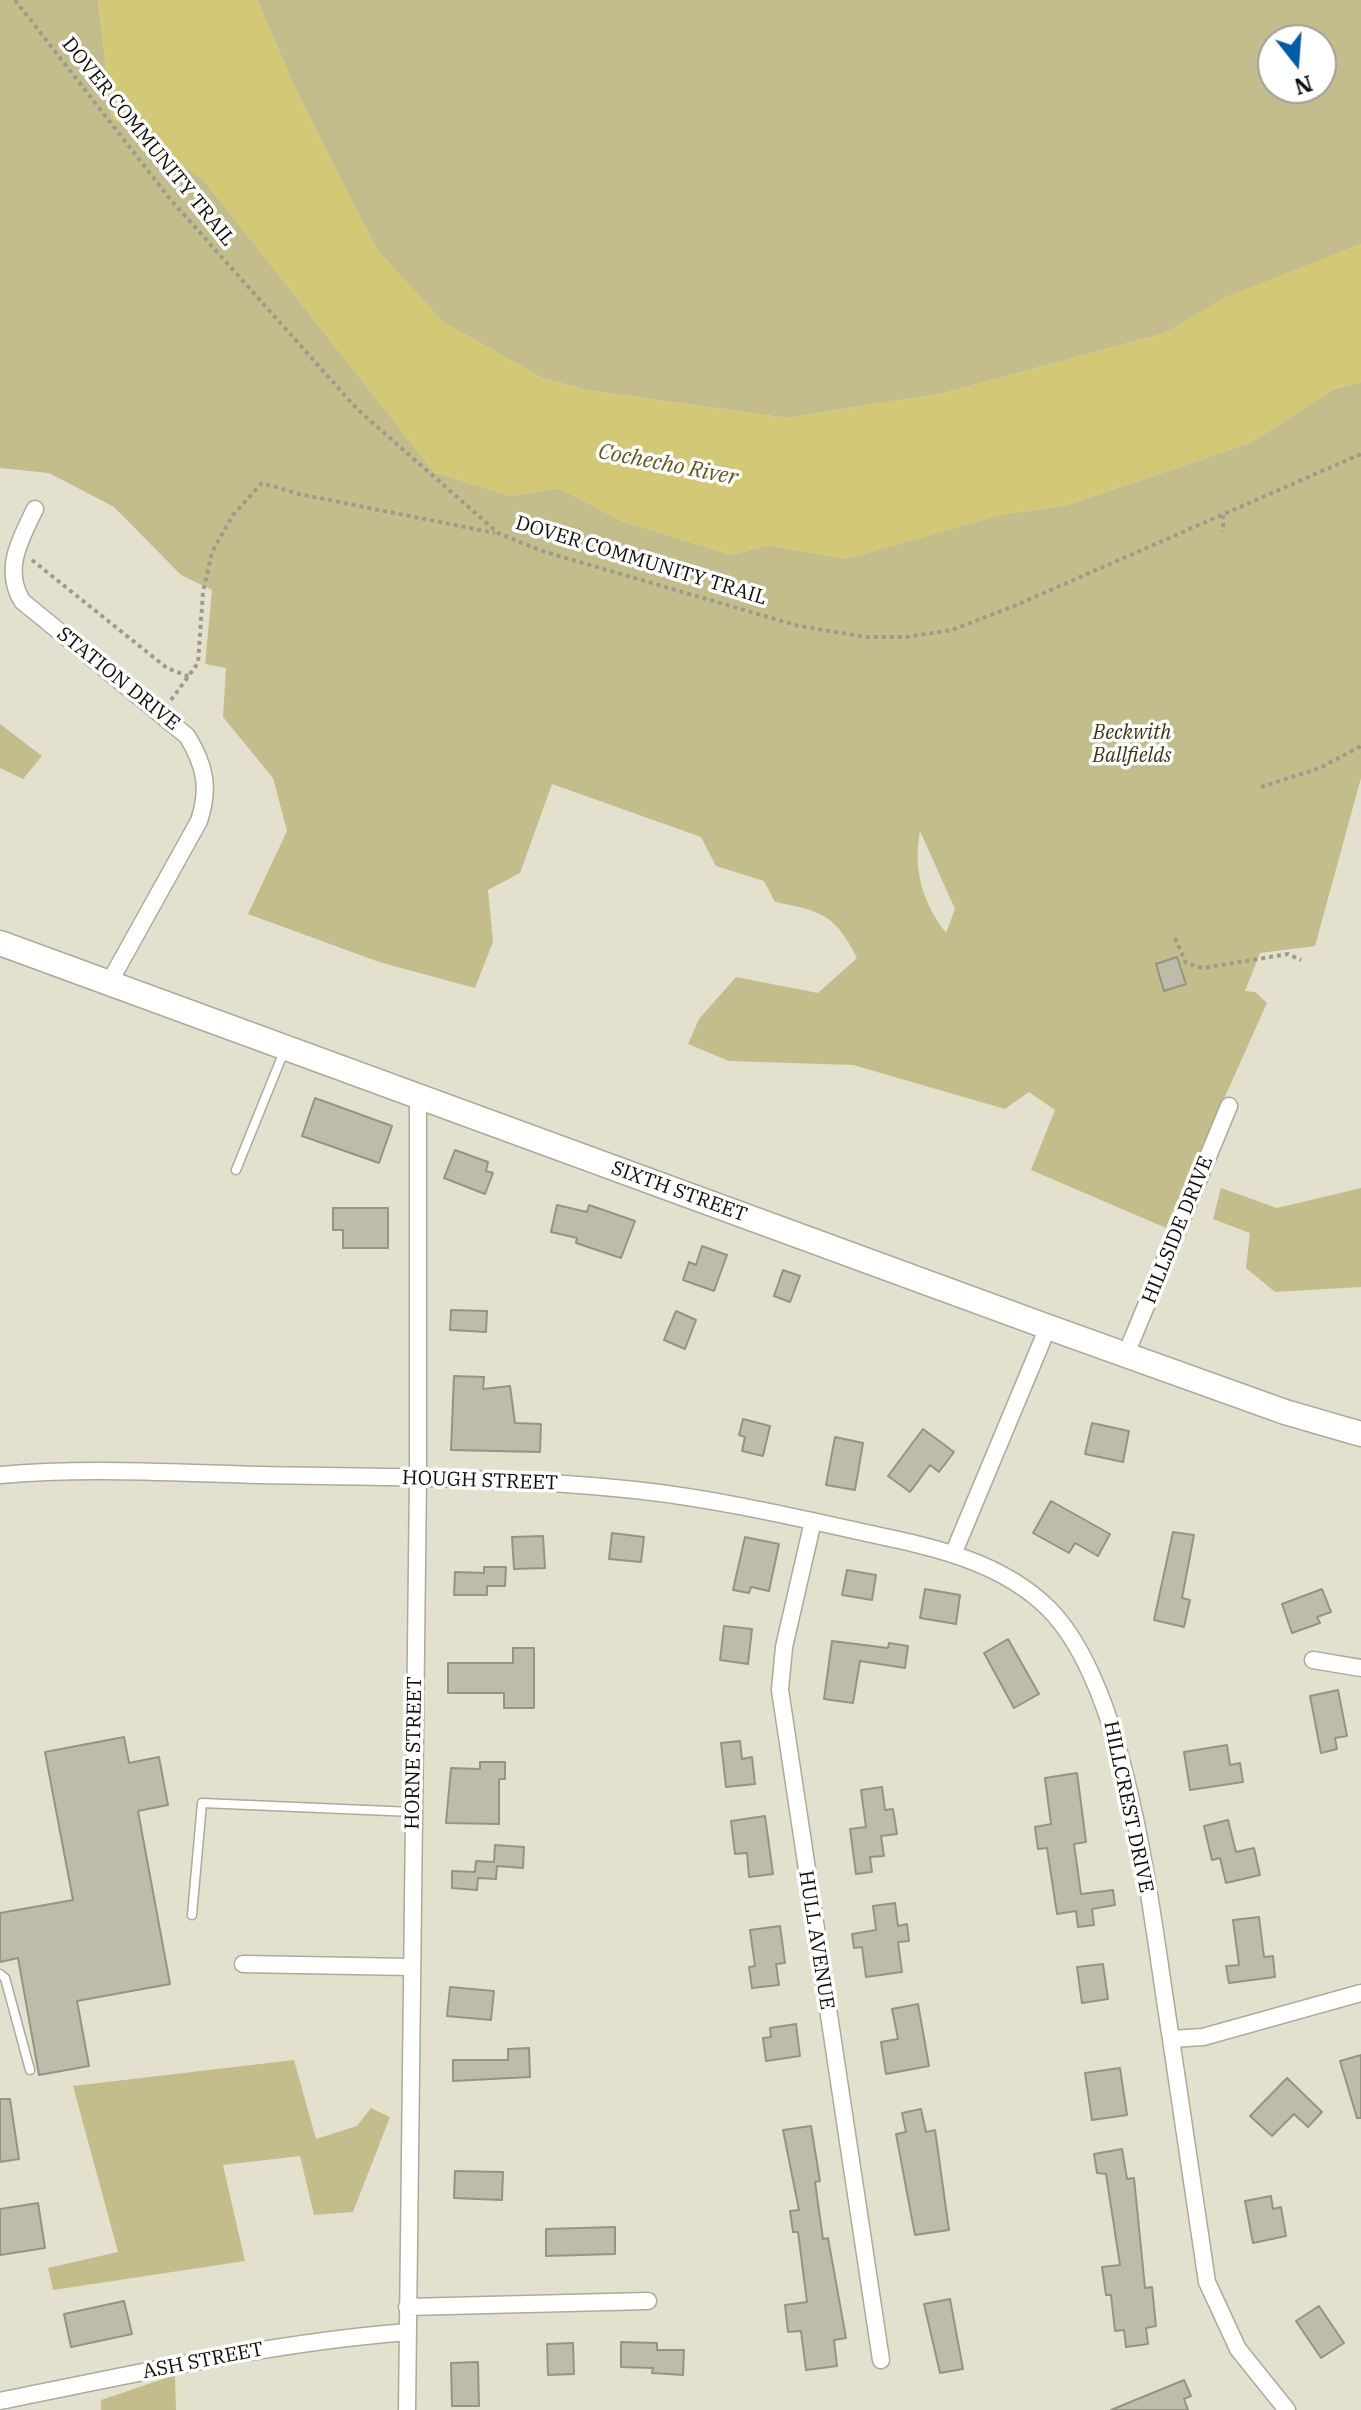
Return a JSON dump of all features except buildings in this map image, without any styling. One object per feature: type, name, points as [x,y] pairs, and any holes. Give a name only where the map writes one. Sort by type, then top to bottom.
[{"type":"main road","name":"SIXTH STREET","points":[[0,943],[1048,1327],[1285,1412],[1361,1434]]},
{"type":"street","name":"STATION DRIVE","points":[[35,509],[15,551],[14,588],[22,601],[187,736],[200,757],[206,776],[204,807],[109,983]]},
{"type":"street","name":"HORNE STREET","points":[[407,2410],[418,1478],[418,1097]]},
{"type":"street","name":"HILLSIDE DRIVE","points":[[1126,1354],[1229,1106]]},
{"type":"street","points":[[954,1552],[1048,1327]]},
{"type":"street","name":"HOUGH STREET","points":[[0,1475],[92,1473],[545,1482],[741,1505],[954,1552]]},
{"type":"street","name":"HULL AVENUE","points":[[813,1521],[784,1647],[780,1690],[881,2360]]},
{"type":"street","name":"HILLCREST DRIVE","points":[[954,1552],[1008,1580],[1048,1609],[1082,1659],[1102,1699],[1140,1851],[1207,2282],[1238,2349],[1287,2410]]},
{"type":"street","points":[[1313,1660],[1361,1668]]},
{"type":"street","points":[[243,1964],[410,1967]]},
{"type":"street","points":[[1171,2039],[1203,2037],[1361,1993]]},
{"type":"street","points":[[407,2307],[648,2301]]},
{"type":"street","name":"ASH STREET","points":[[0,2401],[222,2356],[342,2337],[407,2332]]},
{"type":"lane","points":[[236,1170],[285,1048]]},
{"type":"lane","points":[[192,1915],[202,1803],[413,1812]]},
{"type":"lane","points":[[0,1974],[5,1978],[30,2070]]},
{"type":"path","name":"DOVER COMMUNITY TRAIL","points":[[15,0],[170,199],[289,337],[357,409],[498,533],[577,562],[799,626],[866,637],[906,637],[952,630],[1014,606],[1361,454]]},
{"type":"path","points":[[161,712],[198,663],[203,592],[212,552],[233,515],[262,483],[299,494],[498,533]]},
{"type":"path","points":[[1223,515],[1223,532]]},
{"type":"path","points":[[31,559],[167,668],[190,677]]},
{"type":"path","points":[[1261,787],[1320,768],[1361,746]]},
{"type":"path","points":[[1175,938],[1186,963],[1203,968],[1288,954],[1301,960]]},
{"type":"green space","name":"Beckwith Ballfields","points":[[0,0],[98,0],[112,118],[203,179],[434,472],[510,496],[559,488],[622,521],[732,555],[768,545],[846,559],[1000,515],[1067,505],[1250,443],[1334,389],[1361,382],[1361,778],[1315,946],[1260,953],[1245,991],[1255,992],[1267,1003],[1166,1228],[1031,1170],[1055,1110],[1029,1092],[1005,1109],[853,1065],[729,1061],[688,1044],[699,1019],[736,977],[818,993],[857,958],[834,923],[825,917],[804,908],[775,902],[764,881],[716,866],[701,837],[552,784],[520,873],[488,890],[493,942],[475,988],[379,962],[248,914],[287,831],[273,778],[223,717],[226,668],[205,664],[212,590],[181,575],[114,507],[49,473],[0,468]],"holes":[[[920,831],[955,909],[946,933],[921,885],[918,859]]]},
{"type":"green space","points":[[257,0],[1361,0],[1361,244],[1223,299],[1165,333],[944,393],[787,418],[586,390],[542,378],[443,322],[377,250],[295,88]]},
{"type":"green space","points":[[0,724],[42,756],[23,779],[0,768]]},
{"type":"green space","points":[[1221,1188],[1277,1208],[1361,1188],[1361,1287],[1275,1292],[1246,1268],[1250,1233],[1213,1219]]},
{"type":"green space","points":[[294,2060],[316,2139],[357,2126],[371,2108],[390,2117],[353,2212],[314,2215],[300,2156],[223,2165],[245,2261],[53,2290],[48,2268],[118,2252],[73,2086]]},
{"type":"green space","points":[[175,2375],[176,2410],[101,2410],[101,2400]]},
{"type":"water","name":"Cochecho River","points":[[98,0],[257,0],[295,88],[377,250],[443,322],[542,378],[586,390],[787,418],[944,393],[1165,333],[1223,298],[1361,244],[1361,382],[1334,389],[1250,443],[1067,505],[1000,515],[846,559],[768,545],[732,555],[622,521],[559,488],[510,496],[434,472],[203,179],[112,118]]}]
